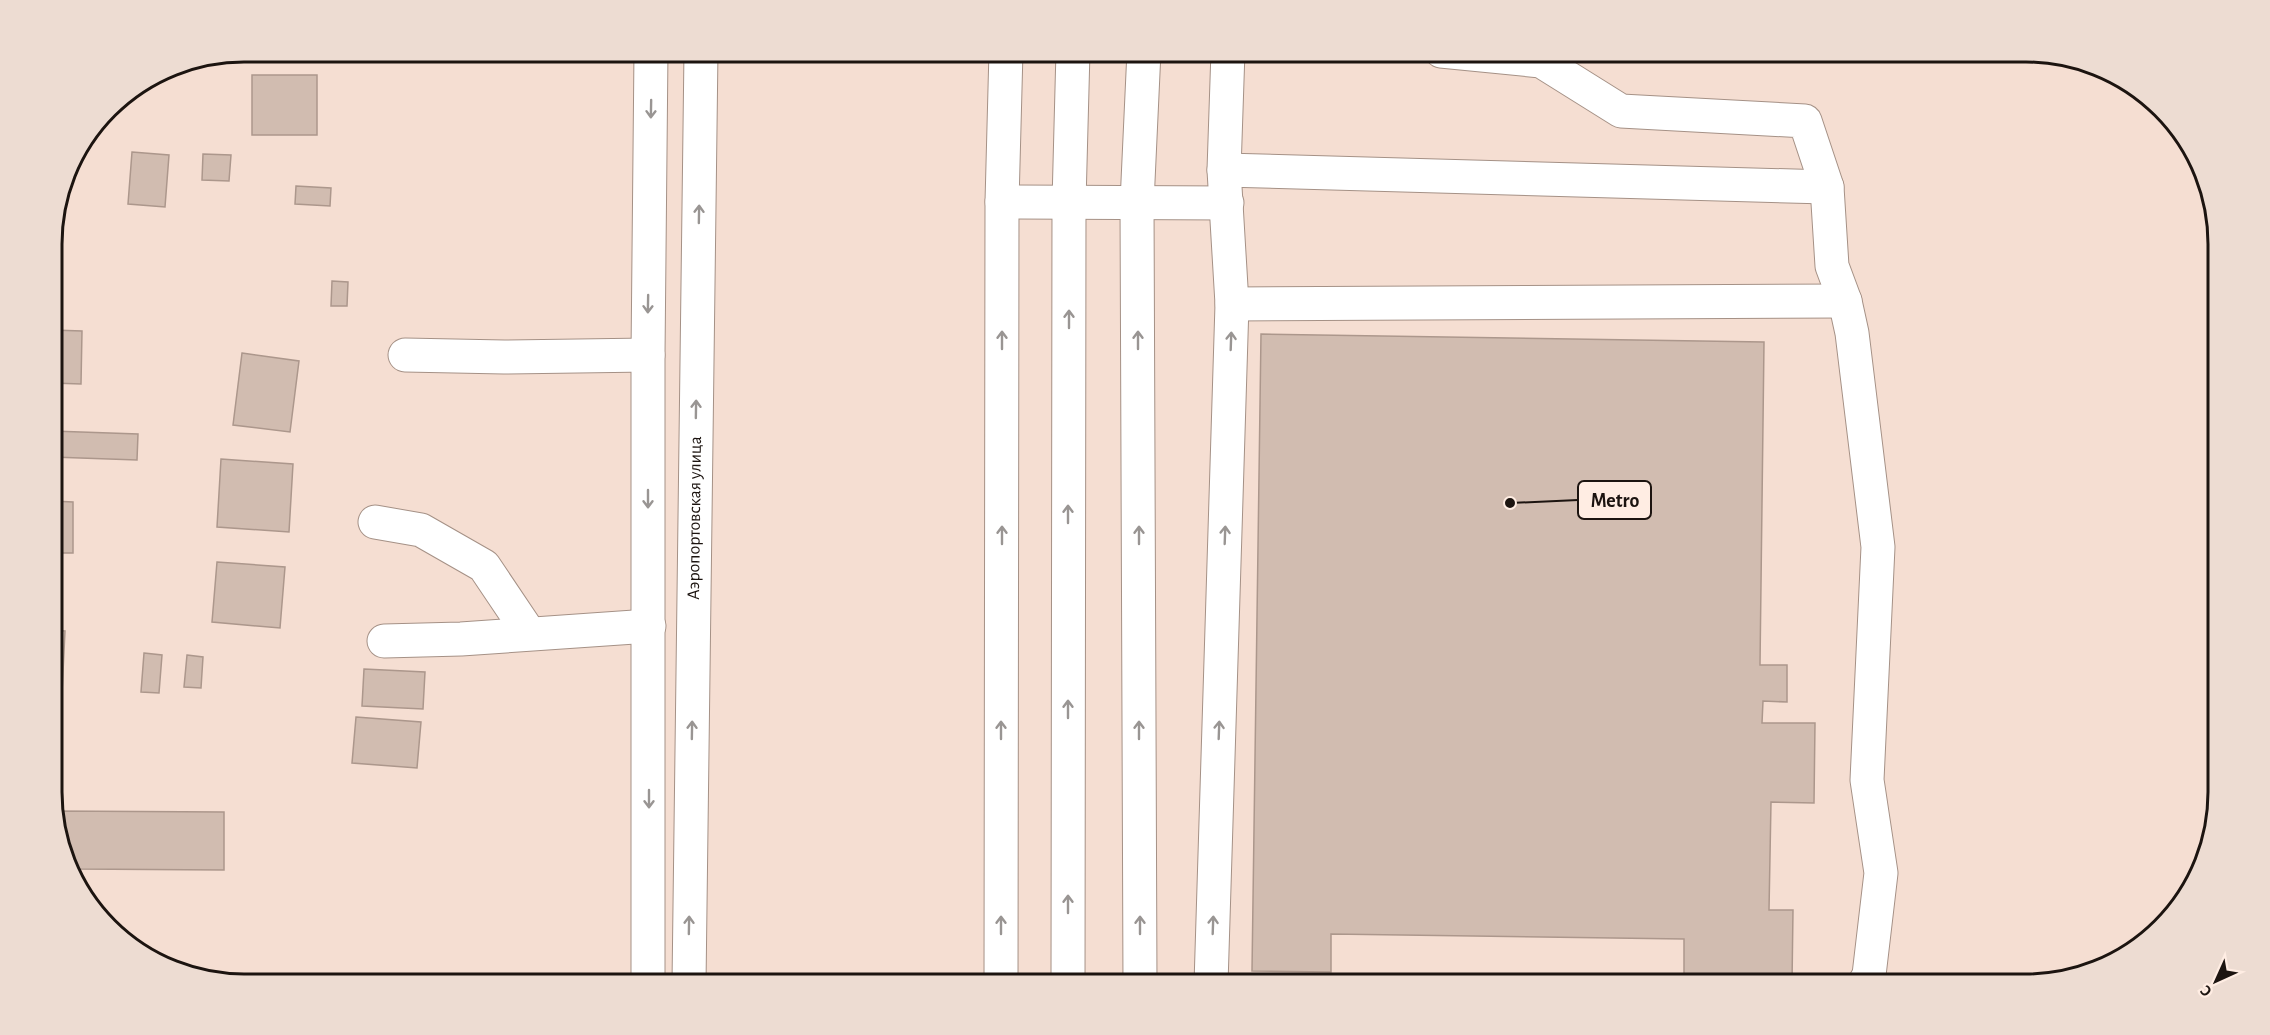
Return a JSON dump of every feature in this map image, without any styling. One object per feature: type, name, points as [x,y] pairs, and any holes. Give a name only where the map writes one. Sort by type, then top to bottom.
[{"type":"main road","points":[[648,974],[648,354],[651,62]]},
{"type":"main road","name":"Аэропортовская улица","points":[[689,974],[701,62]]},
{"type":"main road","points":[[1001,974],[1002,202],[1006,62]]},
{"type":"main road","points":[[1068,974],[1069,202],[1073,62]]},
{"type":"main road","points":[[1140,974],[1137,203],[1143,62]]},
{"type":"main road","points":[[1211,973],[1232,304],[1224,170],[1228,62]]},
{"type":"main road","points":[[1543,62],[1622,111],[1806,121],[1827,187],[1832,266],[1845,301],[1852,333],[1878,548],[1867,780],[1881,873],[1869,973]]},
{"type":"main road","points":[[1224,170],[1827,187]]},
{"type":"main road","points":[[1002,202],[1227,203]]},
{"type":"main road","points":[[1232,304],[1845,301]]},
{"type":"main road","points":[[405,356],[504,357],[648,354]]},
{"type":"main road","points":[[375,522],[421,530],[484,566],[529,633]]},
{"type":"main road","points":[[384,641],[461,639],[649,626]]},
{"type":"building","points":[[252,75],[317,75],[317,135],[252,135]]},
{"type":"building","points":[[132,152],[169,155],[165,207],[128,204]]},
{"type":"building","points":[[203,154],[231,155],[229,181],[202,180]]},
{"type":"building","points":[[296,186],[331,188],[330,206],[295,204]]},
{"type":"building","points":[[332,281],[348,282],[347,306],[331,306]]},
{"type":"building","points":[[62,330],[82,331],[81,384],[62,383]]},
{"type":"building","points":[[1261,334],[1764,342],[1760,665],[1787,665],[1787,702],[1763,701],[1762,723],[1815,723],[1814,803],[1771,802],[1769,910],[1793,910],[1792,973],[1684,973],[1684,939],[1331,934],[1331,972],[1252,971]]},
{"type":"building","points":[[242,353],[299,361],[290,432],[233,425]]},
{"type":"building","points":[[62,431],[138,434],[137,460],[62,457]]},
{"type":"building","points":[[221,459],[293,464],[289,532],[217,527]]},
{"type":"building","points":[[62,501],[73,502],[73,553],[62,553]]},
{"type":"building","points":[[217,562],[285,567],[280,628],[212,622]]},
{"type":"building","points":[[62,631],[65,631],[62,692]]},
{"type":"building","points":[[144,653],[162,655],[159,693],[141,692]]},
{"type":"building","points":[[187,655],[203,657],[201,688],[184,687]]},
{"type":"building","points":[[364,669],[425,672],[423,709],[362,706]]},
{"type":"building","points":[[356,717],[421,722],[417,768],[352,763]]},
{"type":"building","points":[[63,811],[224,812],[224,870],[79,869],[68,838]]},
{"type":"place","name":"Metro","points":[[1510,503]]}]
